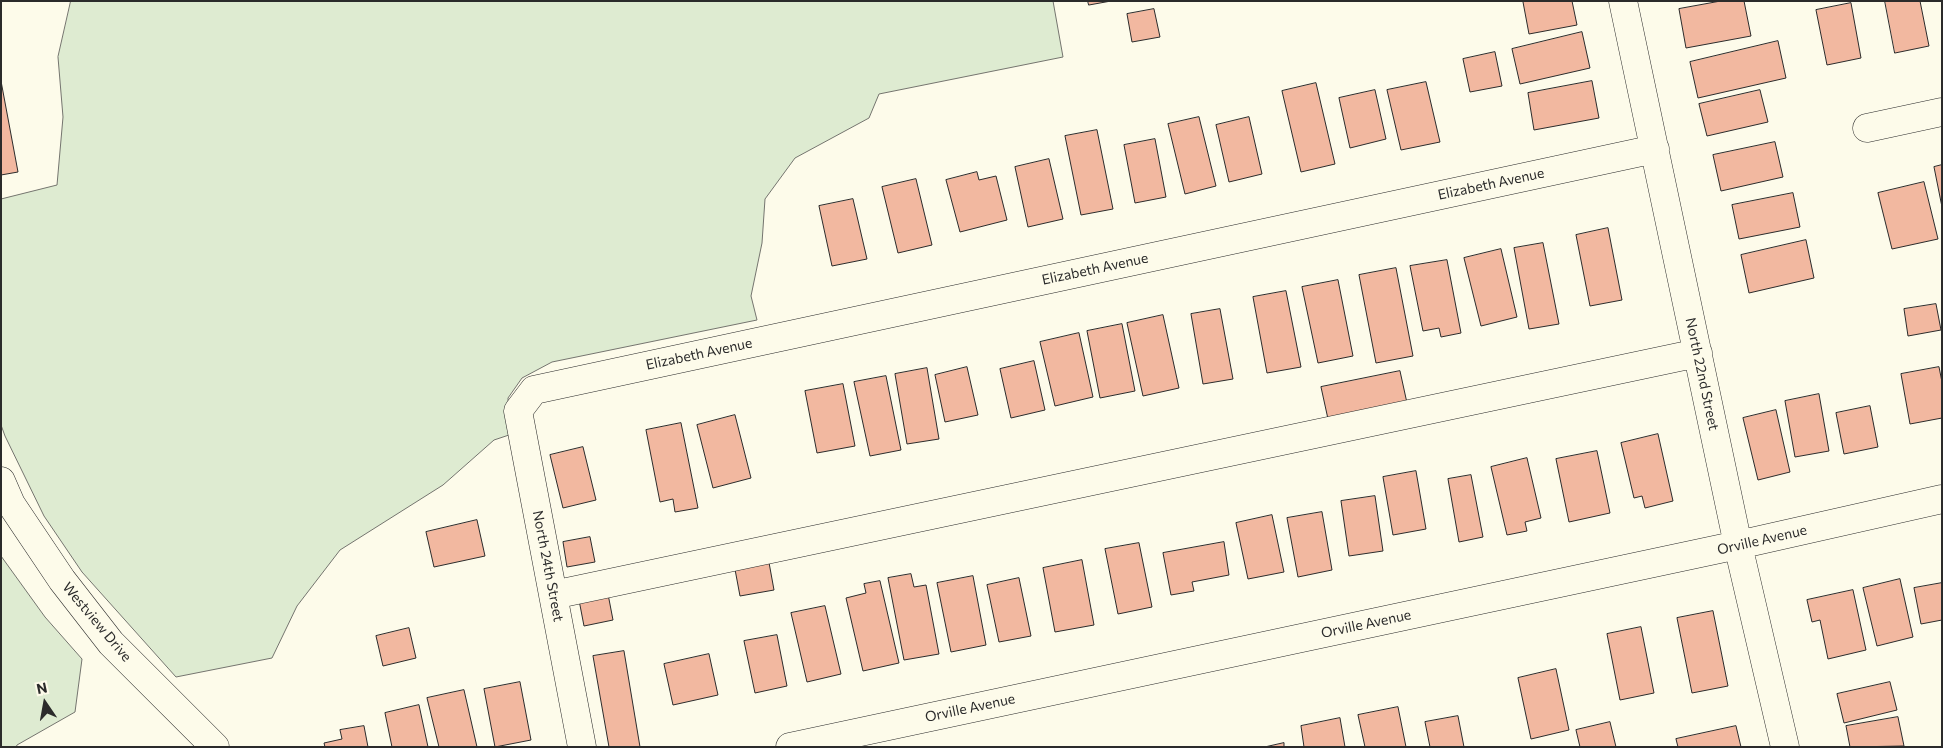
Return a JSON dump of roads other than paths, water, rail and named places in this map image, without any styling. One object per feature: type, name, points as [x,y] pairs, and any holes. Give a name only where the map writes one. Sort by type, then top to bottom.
[{"type":"street","name":"North 22nd Street","points":[[1623,1],[1738,545],[1785,747]]},
{"type":"street","points":[[1867,128],[1942,112]]},
{"type":"street","name":"Elizabeth Avenue","points":[[534,390],[1655,149]]},
{"type":"street","points":[[553,594],[1698,353]]},
{"type":"street","name":"North 24th Street","points":[[534,390],[518,411],[582,747]]},
{"type":"street","name":"Westview Drive","points":[[1,481],[11,504],[62,580],[111,643],[215,747]]},
{"type":"street","name":"Orville Avenue","points":[[790,747],[834,742],[1942,499]]}]
